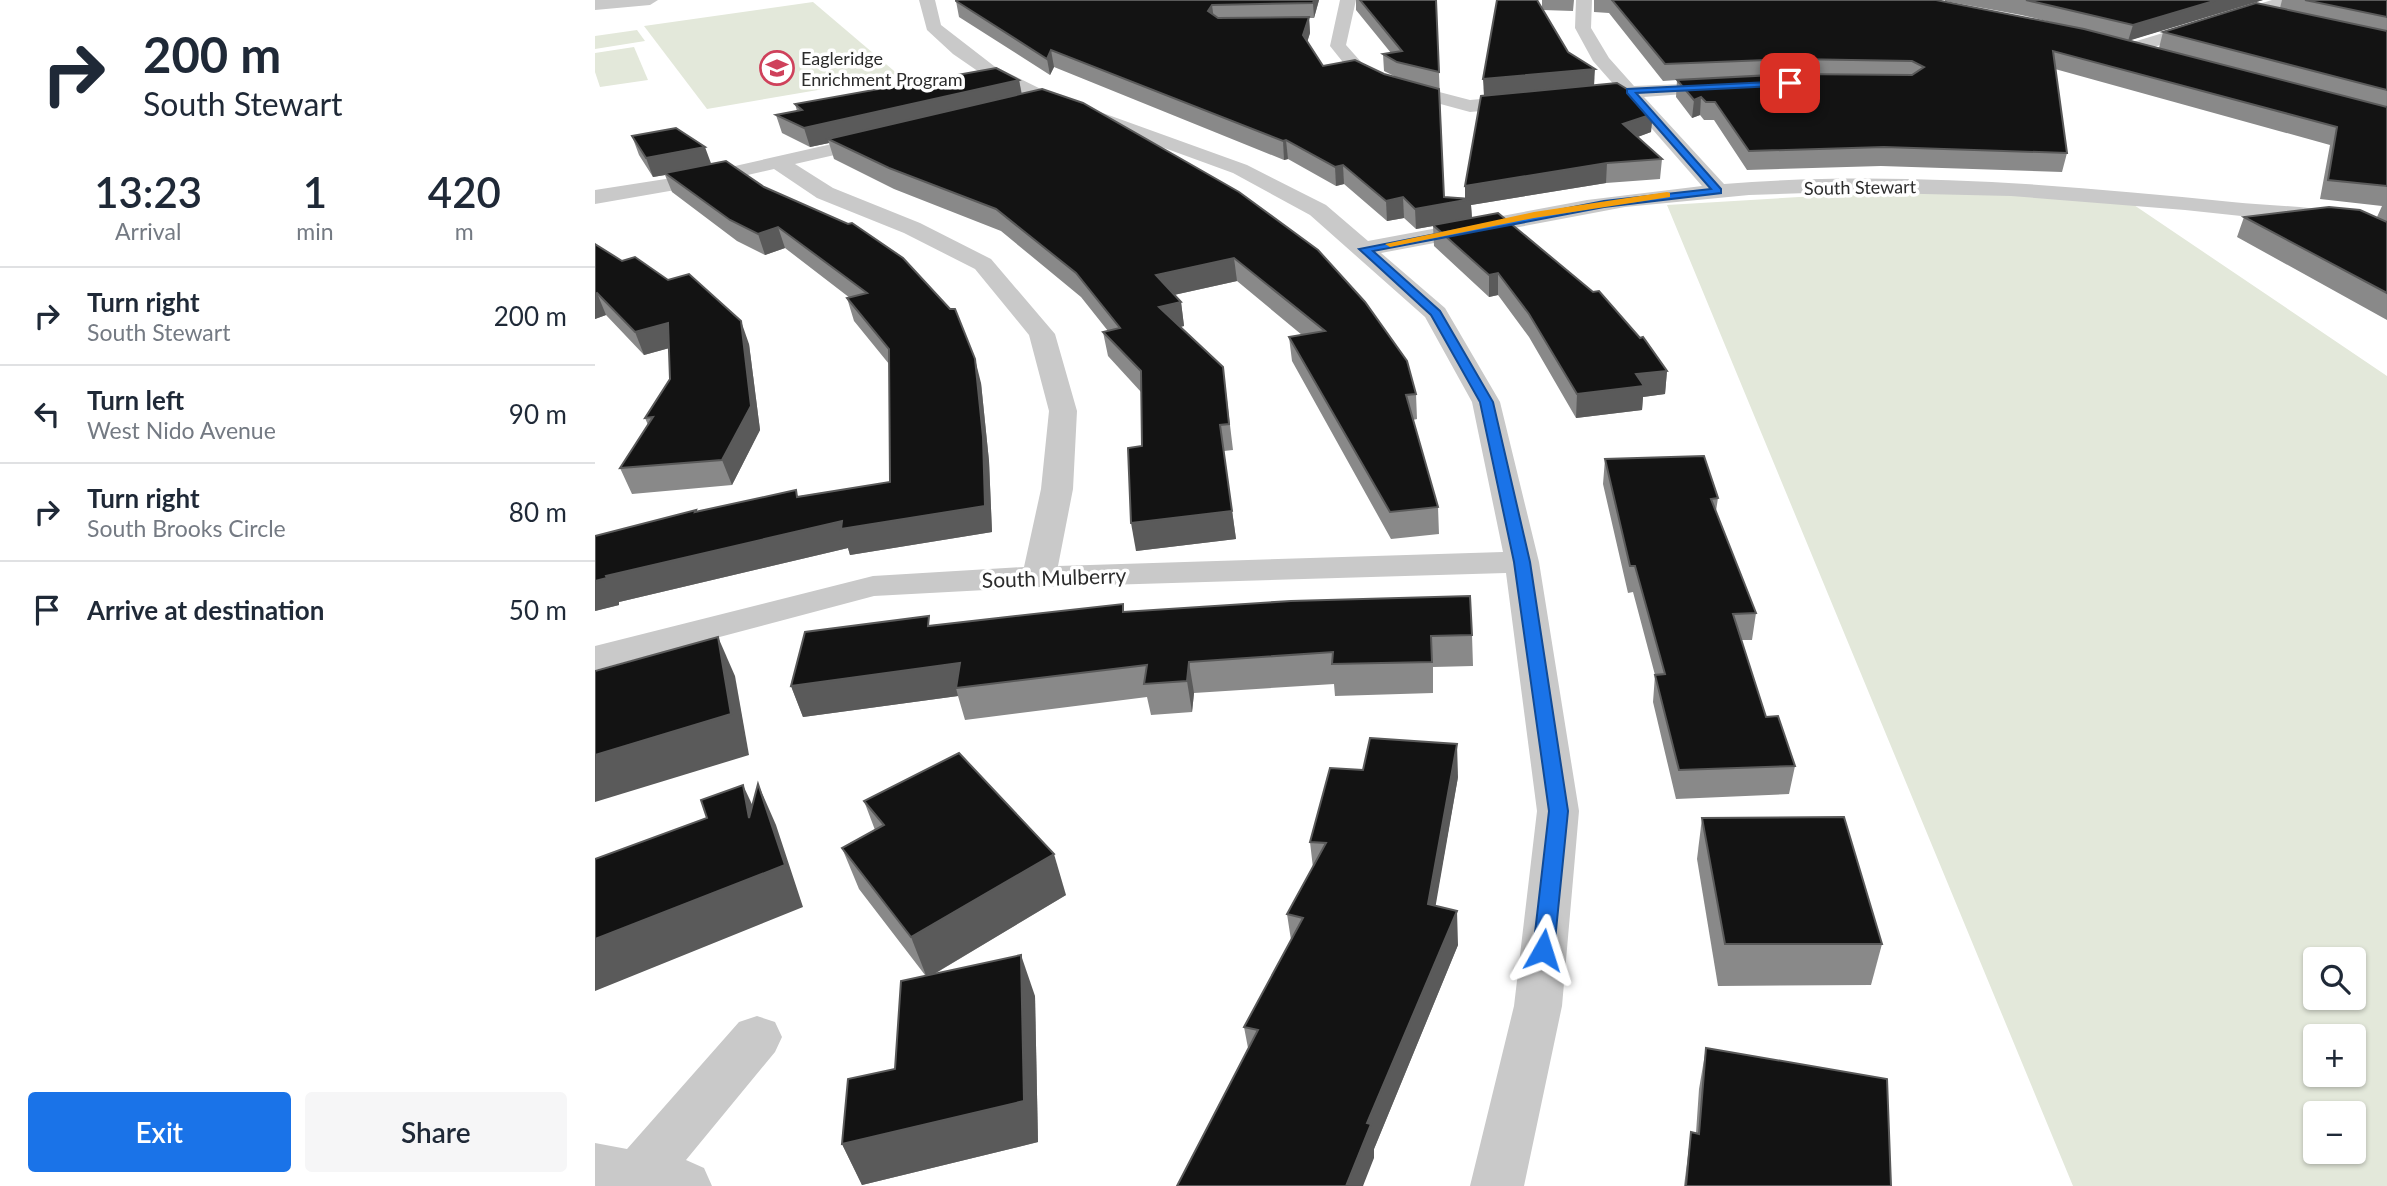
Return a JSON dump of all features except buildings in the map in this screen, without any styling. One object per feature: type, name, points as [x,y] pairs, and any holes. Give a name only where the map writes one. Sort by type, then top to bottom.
[{"type":"street","points":[[595,5],[650,0]]},
{"type":"street","points":[[927,0],[933,27],[959,50],[1032,103],[1149,134],[1240,169],[1318,211],[1436,313],[1486,402],[1522,562],[1558,811],[1538,1006],[1497,1186]]},
{"type":"street","points":[[1349,0],[1338,46],[1356,67],[1391,85],[1470,106],[1538,100]]},
{"type":"street","points":[[1584,0],[1583,28],[1602,61],[1718,191]]},
{"type":"street","points":[[2120,48],[2288,0]]},
{"type":"street","points":[[2249,11],[2289,20]]},
{"type":"street","points":[[1322,25],[1341,25]]},
{"type":"street","points":[[2120,48],[2165,60]]},
{"type":"street","points":[[1565,97],[1749,85]]},
{"type":"street","points":[[595,197],[703,179],[898,135]]},
{"type":"street","points":[[779,163],[825,193],[912,228],[983,264],[1042,334],[1063,411],[1057,489],[1039,577]]},
{"type":"street","name":"South Stewart","points":[[1365,249],[1604,204],[1718,191],[1872,186],[2049,190],[2359,222],[2387,238]]},
{"type":"street","name":"South Mulberry","points":[[595,658],[873,586],[1039,577],[1522,562]]},
{"type":"street","points":[[639,1177],[757,1037]]},
{"type":"shaded area","points":[[813,2],[900,76],[707,109],[644,26]]},
{"type":"shaded area","points":[[637,30],[645,41],[595,49],[595,36]]},
{"type":"shaded area","points":[[634,47],[648,80],[600,87],[595,72],[595,53]]},
{"type":"shaded area","points":[[1941,192],[2034,195],[2131,203],[2387,376],[2387,1186],[2073,1186],[1667,205],[1867,193]]},
{"type":"slow traffic","points":[[1390,244],[1534,215],[1667,195]]},
{"type":"place","name":"Eagleridge Enrichment Program","points":[[777,68]]},
{"type":"route","points":[[1543,950],[1558,811],[1522,562],[1486,402],[1436,313],[1365,249],[1534,215],[1662,196],[1718,191],[1630,91],[1790,83]]}]
